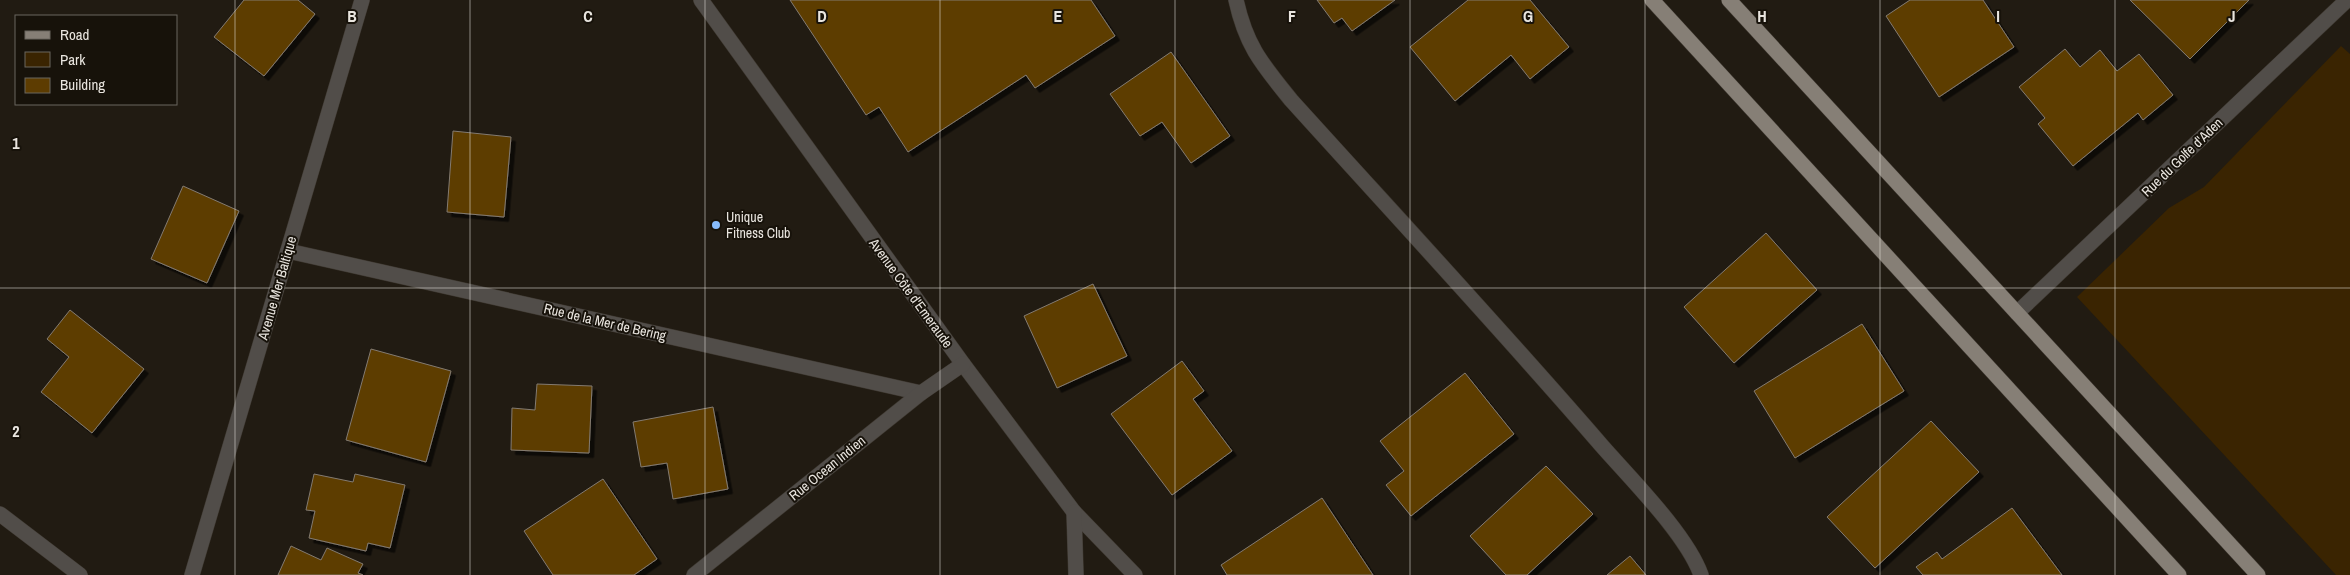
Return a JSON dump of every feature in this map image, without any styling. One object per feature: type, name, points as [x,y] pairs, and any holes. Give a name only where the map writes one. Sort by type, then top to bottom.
[{"type":"main road","points":[[1652,0],[2180,575]]},
{"type":"main road","points":[[1729,0],[2258,575]]},
{"type":"street","name":"Avenue Mer Baltique","points":[[192,575],[362,0]]},
{"type":"street","name":"Avenue Côte d'Emeraude","points":[[701,0],[963,364],[1074,512],[1135,575]]},
{"type":"street","points":[[1236,0],[1244,35],[1261,63],[1298,107],[1503,332],[1657,510],[1682,541],[1701,575]]},
{"type":"street","name":"Rue du Golfe d'Aden","points":[[2017,313],[2347,0]]},
{"type":"street","name":"Rue de la Mer de Bering","points":[[288,251],[921,393]]},
{"type":"street","name":"Rue Ocean Indien","points":[[694,575],[921,393],[963,364]]},
{"type":"street","points":[[1074,512],[1076,575]]},
{"type":"street","points":[[0,514],[80,575]]},
{"type":"green space","points":[[2341,46],[2350,54],[2350,575],[2336,575],[2077,297],[2169,208],[2204,187]]},
{"type":"building","points":[[244,0],[298,0],[315,14],[264,76],[214,37]]},
{"type":"building","points":[[790,0],[1091,0],[1115,36],[1035,88],[1026,75],[908,152],[879,107],[866,115]]},
{"type":"building","points":[[1317,0],[1395,0],[1352,31],[1342,18],[1334,23]]},
{"type":"building","points":[[1468,0],[1530,0],[1569,47],[1530,79],[1511,55],[1455,101],[1410,47]]},
{"type":"building","points":[[1910,0],[1983,0],[2014,47],[1939,97],[1886,16]]},
{"type":"building","points":[[2130,0],[2249,0],[2190,59]]},
{"type":"building","points":[[2065,49],[2080,67],[2100,50],[2117,71],[2139,54],[2173,95],[2143,120],[2138,113],[2073,166],[2038,124],[2045,118],[2019,87]]},
{"type":"building","points":[[1171,52],[1230,136],[1191,163],[1162,122],[1140,136],[1110,94]]},
{"type":"building","points":[[453,131],[511,137],[504,217],[447,212]]},
{"type":"building","points":[[183,186],[239,211],[207,283],[151,259]]},
{"type":"building","points":[[1766,233],[1817,290],[1734,363],[1684,307]]},
{"type":"building","points":[[1093,284],[1127,356],[1057,388],[1024,316]]},
{"type":"building","points":[[70,310],[144,369],[92,433],[41,392],[69,357],[47,339]]},
{"type":"building","points":[[1862,324],[1904,391],[1795,458],[1754,391]]},
{"type":"building","points":[[371,349],[451,371],[426,462],[346,440]]},
{"type":"building","points":[[1182,361],[1204,391],[1193,399],[1232,451],[1172,495],[1111,414]]},
{"type":"building","points":[[1465,373],[1514,434],[1411,516],[1386,485],[1404,471],[1380,441]]},
{"type":"building","points":[[537,384],[592,386],[589,453],[511,450],[512,408],[535,410]]},
{"type":"building","points":[[713,407],[728,489],[673,499],[667,463],[641,467],[633,422]]},
{"type":"building","points":[[1931,421],[1979,472],[1875,568],[1827,517]]},
{"type":"building","points":[[1546,466],[1593,514],[1527,575],[1506,575],[1470,536]]},
{"type":"building","points":[[314,474],[353,482],[355,474],[405,485],[390,548],[368,543],[366,551],[309,538],[315,511],[306,510]]},
{"type":"building","points":[[603,479],[657,559],[634,575],[553,575],[524,531]]},
{"type":"building","points":[[1322,498],[1373,575],[1227,575],[1221,565]]},
{"type":"building","points":[[2012,508],[2062,575],[1923,575],[1916,567],[1937,552],[1942,559]]},
{"type":"building","points":[[291,546],[321,560],[327,548],[363,564],[358,573],[363,575],[278,575]]},
{"type":"building","points":[[1630,556],[1646,575],[1607,575]]},
{"type":"place","name":"Unique Fitness Club","points":[[716,225]]}]
